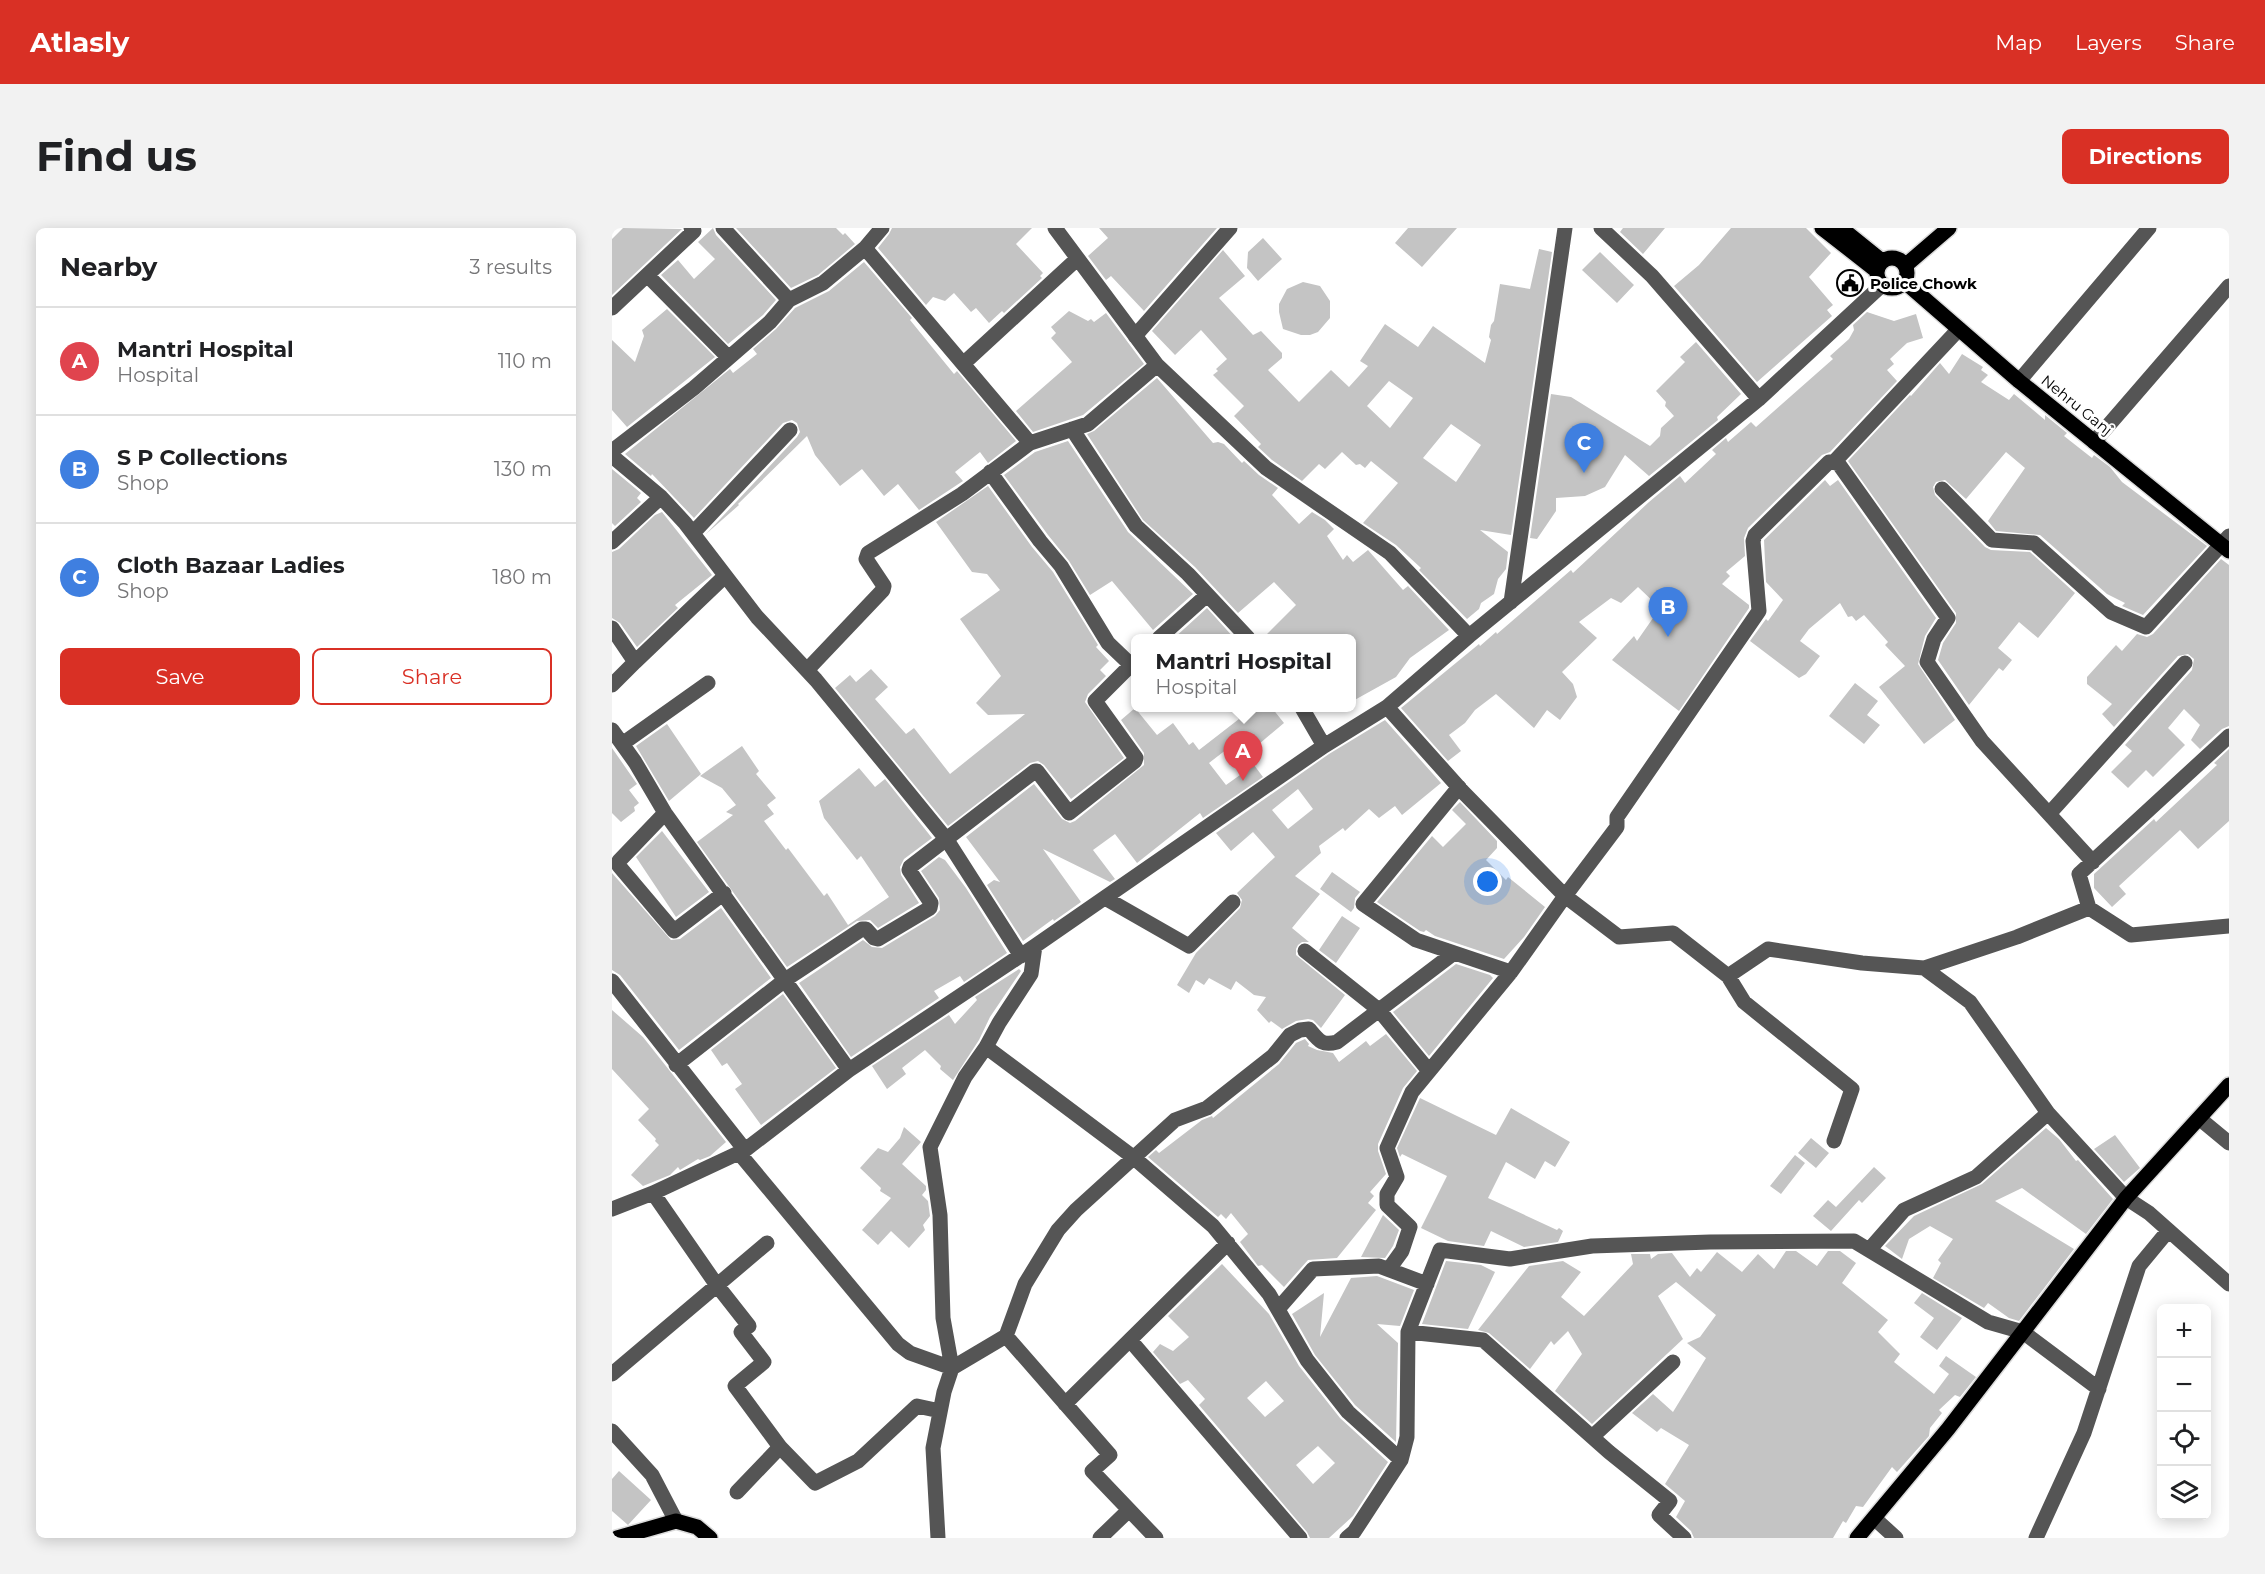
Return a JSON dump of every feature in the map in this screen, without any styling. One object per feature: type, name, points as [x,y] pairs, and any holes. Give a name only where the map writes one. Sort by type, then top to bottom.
[{"type":"main road","points":[[1822,228],[1880,272]]},
{"type":"main road","points":[[1841,228],[1880,272],[1890,288],[1899,288],[1905,282],[1908,273],[1906,265],[1899,259],[1891,257],[1880,272]]},
{"type":"main road","points":[[1906,265],[1949,228]]},
{"type":"main road","name":"Nehru Ganj","points":[[1905,282],[2019,381],[2226,544]]},
{"type":"main road","points":[[1857,1538],[1948,1429],[2126,1198],[2229,1085]]},
{"type":"main road","points":[[617,1538],[676,1521],[697,1527],[710,1538]]},
{"type":"street","points":[[723,228],[789,300]]},
{"type":"street","points":[[612,451],[694,388],[770,322],[789,300],[823,283],[865,248],[882,228]]},
{"type":"street","points":[[1055,228],[1157,365],[1266,468],[1390,553],[1469,636]]},
{"type":"street","points":[[1135,336],[1230,228]]},
{"type":"street","points":[[1511,602],[1565,228]]},
{"type":"street","points":[[1601,228],[1652,276],[1759,399]]},
{"type":"street","points":[[2019,381],[2149,228]]},
{"type":"street","points":[[612,308],[696,229]]},
{"type":"street","points":[[865,248],[1030,442]]},
{"type":"street","points":[[963,364],[1077,259]]},
{"type":"street","points":[[612,1209],[742,1152],[849,1070],[1035,946],[1324,746],[1387,706],[1759,399],[1880,272]]},
{"type":"street","points":[[647,275],[728,357]]},
{"type":"street","points":[[2094,442],[2229,286]]},
{"type":"street","points":[[1389,1269],[1402,1251],[1410,1227],[1387,1205],[1387,1194],[1397,1177],[1387,1148],[1409,1097],[1511,972],[1617,827],[1617,817],[1759,611],[1753,541],[1755,535],[1829,462],[1835,461],[1959,328]]},
{"type":"street","points":[[807,670],[884,590],[884,586],[866,559],[868,553],[962,494],[1030,442],[1088,424],[1157,365]]},
{"type":"street","points":[[1072,429],[1136,526],[1243,634]]},
{"type":"street","points":[[693,533],[790,430]]},
{"type":"street","points":[[612,456],[660,497],[693,533],[757,617],[807,670],[947,840],[1020,956]]},
{"type":"street","points":[[1835,461],[1948,618],[1934,639],[1927,662],[1982,741],[2093,862]]},
{"type":"street","points":[[990,472],[1040,542],[1061,566],[1108,643],[1131,661]]},
{"type":"street","points":[[1942,489],[1992,540],[2034,543],[2111,612],[2146,627],[2226,544]]},
{"type":"street","points":[[612,542],[660,497]]},
{"type":"street","points":[[612,684],[725,576]]},
{"type":"street","points":[[1165,634],[1207,595]]},
{"type":"street","points":[[612,628],[635,662]]},
{"type":"street","points":[[2049,814],[2185,663]]},
{"type":"street","points":[[676,1065],[784,981],[862,929],[866,929],[878,939],[931,906],[909,868],[1035,771],[1069,813],[1136,761],[1095,700],[1131,665]]},
{"type":"street","points":[[621,744],[708,683]]},
{"type":"street","points":[[1387,706],[1459,787],[1565,896],[1619,937],[1673,933],[1728,976],[1744,1002],[1852,1089],[1834,1141]]},
{"type":"street","points":[[1304,712],[1324,746]]},
{"type":"street","points":[[612,730],[665,813],[849,1070]]},
{"type":"street","points":[[2229,736],[2079,874],[2089,908],[2131,935],[2229,926]]},
{"type":"street","points":[[1459,787],[1363,904],[1416,940],[1511,972]]},
{"type":"street","points":[[665,813],[619,861],[616,870],[674,931],[724,893]]},
{"type":"street","points":[[1105,898],[1188,946],[1233,902]]},
{"type":"street","points":[[1728,976],[1768,949],[1862,963],[1924,968],[2017,937],[2089,908]]},
{"type":"street","points":[[938,1538],[933,1448],[952,1368],[943,1318],[940,1215],[930,1147],[965,1077],[1031,974],[1035,946]]},
{"type":"street","points":[[1305,951],[1379,1010],[1429,1071]]},
{"type":"street","points":[[952,1368],[1006,1336],[1025,1284],[1058,1230],[1076,1210],[1175,1120],[1207,1108],[1273,1056],[1290,1035],[1300,1030],[1309,1029],[1319,1041],[1328,1044],[1337,1042],[1454,953]]},
{"type":"street","points":[[1924,968],[1970,1002],[2048,1113],[2126,1198],[2149,1213],[2229,1284]]},
{"type":"street","points":[[612,981],[742,1152],[898,1344],[910,1353],[952,1368]]},
{"type":"street","points":[[986,1047],[1133,1157],[1213,1226],[1269,1294],[1307,1360],[1348,1412],[1401,1460]]},
{"type":"street","points":[[1869,1250],[1904,1210],[1976,1177],[2048,1113]]},
{"type":"street","points":[[2200,1119],[2229,1143]]},
{"type":"street","points":[[653,1192],[716,1284],[749,1326],[741,1332],[764,1362],[735,1386],[780,1447],[814,1484],[858,1461],[918,1406],[940,1411]]},
{"type":"street","points":[[2036,1538],[2084,1433],[2139,1266],[2168,1231]]},
{"type":"street","points":[[1347,1538],[1354,1532],[1401,1460],[1407,1437],[1408,1332],[1440,1250],[1510,1258],[1592,1246],[1854,1241],[1988,1322],[2023,1332],[2099,1389]]},
{"type":"street","points":[[612,1374],[767,1243]]},
{"type":"street","points":[[1065,1404],[1228,1244]]},
{"type":"street","points":[[1278,1309],[1313,1269],[1379,1266],[1427,1284]]},
{"type":"street","points":[[1408,1332],[1483,1340],[1592,1437],[1670,1501],[1659,1515],[1684,1538]]},
{"type":"street","points":[[1006,1336],[1110,1455],[1092,1471],[1156,1538]]},
{"type":"street","points":[[1130,1340],[1300,1538]]},
{"type":"street","points":[[1592,1437],[1673,1362]]},
{"type":"street","points":[[612,1431],[652,1475],[676,1521]]},
{"type":"street","points":[[737,1492],[780,1447]]},
{"type":"street","points":[[1100,1538],[1129,1510]]},
{"type":"street","points":[[1874,1518],[1896,1538]]},
{"type":"building","points":[[623,228],[682,229],[612,295],[612,239]]},
{"type":"building","points":[[713,228],[716,235],[776,300],[763,315],[728,344],[661,275],[678,260],[694,279],[715,259],[698,242]]},
{"type":"building","points":[[736,228],[836,228],[843,235],[845,233],[855,244],[818,275],[791,288]]},
{"type":"building","points":[[892,228],[1032,228],[1016,244],[1043,273],[1040,276],[1042,278],[1004,313],[1002,311],[989,323],[976,308],[971,312],[954,293],[945,301],[933,297],[926,305],[878,248]]},
{"type":"building","points":[[1099,228],[1217,228],[1144,311],[1111,276],[1106,280],[1088,256],[1108,238]]},
{"type":"building","points":[[1408,228],[1457,228],[1422,267],[1395,243]]},
{"type":"building","points":[[1623,228],[1665,228],[1643,254],[1620,232]]},
{"type":"building","points":[[1731,228],[1806,228],[1831,253],[1809,277],[1833,305],[1827,310],[1832,316],[1757,382],[1674,286],[1699,265]]},
{"type":"building","points":[[1263,238],[1282,259],[1258,281],[1247,268],[1248,252]]},
{"type":"building","points":[[1539,249],[1552,252],[1511,535],[1480,530],[1508,552],[1506,569],[1498,579],[1494,594],[1481,603],[1479,609],[1467,619],[1419,570],[1421,568],[1396,545],[1363,523],[1398,483],[1371,461],[1365,468],[1360,464],[1356,465],[1342,452],[1325,469],[1319,464],[1302,481],[1258,447],[1261,444],[1234,416],[1244,406],[1213,375],[1227,359],[1201,330],[1175,355],[1152,331],[1223,250],[1245,276],[1219,298],[1253,335],[1261,331],[1282,353],[1282,358],[1268,370],[1299,402],[1331,370],[1349,387],[1368,366],[1360,361],[1385,324],[1418,347],[1433,326],[1485,363],[1500,284],[1530,289]],"holes":[[[1389,381],[1413,398],[1390,428],[1367,406]],[[1451,424],[1481,445],[1456,482],[1423,458]]]},
{"type":"building","points":[[1600,252],[1634,285],[1617,303],[1582,270]]},
{"type":"building","points":[[864,262],[912,318],[910,320],[954,374],[957,371],[1016,441],[988,463],[980,452],[955,472],[963,481],[919,510],[898,484],[884,496],[862,469],[840,486],[815,455],[807,436],[739,505],[706,534],[797,437],[800,432],[797,423],[792,420],[783,423],[694,518],[652,474],[651,476],[625,454],[730,369],[733,373],[757,354],[753,349],[795,308],[829,291]]},
{"type":"building","points":[[1303,282],[1320,286],[1330,301],[1330,318],[1318,332],[1310,335],[1301,335],[1283,329],[1279,312],[1279,304],[1287,289]]},
{"type":"building","points":[[667,309],[715,357],[627,427],[612,410],[612,340],[635,362],[644,336],[642,330]]},
{"type":"building","points":[[1069,311],[1094,322],[1106,313],[1144,364],[1083,415],[1033,432],[1016,411],[1072,362],[1051,338],[1056,333],[1051,327]]},
{"type":"building","points":[[1867,312],[1894,321],[1916,314],[1923,338],[1907,343],[1890,359],[1894,364],[1887,370],[1897,381],[1830,452],[1822,455],[1748,528],[1744,538],[1745,556],[1726,572],[1730,576],[1722,584],[1749,605],[1749,608],[1679,711],[1612,660],[1634,636],[1637,641],[1660,608],[1638,587],[1621,603],[1611,598],[1579,622],[1597,638],[1562,672],[1573,684],[1577,697],[1560,720],[1547,710],[1534,728],[1496,694],[1449,735],[1461,751],[1448,761],[1401,708],[1479,644],[1480,646],[1496,632],[1497,634],[1571,570],[1573,573],[1680,476],[1685,483],[1716,454],[1712,450],[1726,438],[1728,442],[1751,422],[1756,427],[1833,359],[1830,356],[1849,339],[1854,330],[1853,325]]},
{"type":"building","points":[[1696,342],[1741,394],[1717,417],[1718,420],[1649,476],[1625,455],[1605,487],[1585,496],[1556,498],[1556,511],[1537,539],[1530,538],[1551,394],[1571,397],[1650,446],[1660,436],[1661,428],[1674,416],[1656,391],[1685,362],[1680,357]]},
{"type":"building","points":[[1962,354],[1983,367],[1981,370],[1988,375],[1981,382],[2009,400],[2014,394],[2045,420],[2045,415],[2067,433],[2064,436],[2092,458],[2094,455],[2110,467],[2122,482],[2207,546],[2143,615],[2122,606],[2125,603],[2107,594],[2040,535],[1996,531],[1988,521],[2025,468],[2006,452],[1966,499],[1945,480],[1936,482],[1933,487],[1935,495],[1985,547],[1991,550],[2030,552],[2075,593],[2038,638],[2019,622],[1998,648],[2012,660],[2003,671],[1999,668],[1969,705],[1938,660],[1943,643],[1956,623],[1956,613],[1848,461],[1940,363],[1949,374]]},
{"type":"building","points":[[1157,378],[1213,443],[1224,444],[1242,463],[1244,461],[1278,488],[1272,495],[1299,524],[1312,512],[1325,520],[1334,529],[1327,536],[1343,560],[1347,555],[1353,562],[1368,550],[1403,590],[1408,586],[1449,630],[1410,658],[1396,677],[1356,699],[1356,634],[1267,634],[1296,605],[1274,582],[1238,613],[1195,567],[1143,520],[1087,434],[1094,431]]},
{"type":"building","points":[[1068,441],[1128,532],[1193,594],[1153,630],[1112,581],[1090,595],[1069,561],[1004,475],[1035,452]]},
{"type":"building","points":[[612,469],[641,493],[637,498],[641,502],[615,526],[612,523]]},
{"type":"building","points":[[1825,480],[1830,486],[1838,480],[1936,618],[1925,636],[1918,664],[1955,720],[1924,744],[1879,687],[1905,666],[1885,645],[1888,642],[1864,615],[1856,621],[1852,616],[1848,617],[1840,603],[1809,629],[1800,641],[1820,656],[1806,674],[1799,678],[1750,641],[1783,600],[1766,582],[1764,540]]},
{"type":"building","points":[[988,486],[1053,572],[1098,645],[1096,647],[1109,661],[1100,670],[1106,676],[1088,694],[1085,702],[1124,758],[1071,799],[1044,765],[1038,761],[1030,763],[948,826],[835,688],[850,675],[856,682],[871,669],[888,687],[875,699],[906,734],[914,728],[950,774],[1025,714],[988,715],[976,703],[1001,676],[960,619],[1000,590],[987,574],[972,572],[936,522]]},
{"type":"building","points":[[662,512],[712,575],[675,605],[678,608],[637,647],[620,623],[612,618],[612,552],[619,549],[655,515]]},
{"type":"building","points":[[2221,559],[2229,565],[2229,726],[2222,729],[2200,749],[2191,740],[2200,725],[2184,709],[2168,728],[2185,745],[2153,777],[2146,770],[2128,788],[2111,772],[2132,751],[2125,745],[2192,670],[2194,659],[2188,654],[2178,656],[2114,727],[2102,714],[2112,704],[2087,684],[2087,677],[2116,645],[2122,651],[2137,634],[2147,637],[2153,634]]},
{"type":"building","points":[[1207,608],[1230,634],[1178,634]]},
{"type":"building","points":[[1855,683],[1878,701],[1867,715],[1880,725],[1864,744],[1829,716]]},
{"type":"building","points":[[1131,711],[1138,712],[1157,735],[1173,723],[1189,745],[1193,742],[1199,750],[1239,719],[1233,712],[1275,712],[1284,723],[1259,744],[1249,732],[1209,763],[1226,785],[1254,765],[1263,777],[1203,818],[1200,813],[1137,863],[1115,834],[1093,850],[1115,879],[1110,882],[1043,849],[1081,902],[1023,941],[987,885],[994,880],[1000,882],[966,837],[1034,784],[1062,819],[1070,823],[1075,821],[1144,765],[1144,753],[1121,720]]},
{"type":"building","points":[[1385,720],[1441,783],[1402,815],[1395,806],[1379,818],[1369,809],[1345,831],[1343,828],[1319,846],[1321,853],[1295,876],[1320,894],[1292,928],[1309,942],[1302,942],[1298,945],[1296,955],[1345,995],[1321,1028],[1313,1020],[1308,1019],[1296,1021],[1282,1029],[1271,1021],[1269,1023],[1257,1010],[1266,997],[1254,995],[1236,981],[1231,990],[1209,978],[1204,985],[1196,980],[1189,993],[1177,985],[1196,953],[1240,908],[1242,900],[1237,893],[1275,857],[1253,832],[1231,851],[1216,833],[1329,754]],"holes":[[[1298,789],[1313,809],[1288,829],[1272,810]]]},
{"type":"building","points":[[667,724],[701,774],[669,801],[636,746]]},
{"type":"building","points":[[742,746],[759,771],[756,774],[776,798],[767,805],[774,814],[764,821],[786,850],[788,848],[824,896],[827,893],[848,925],[889,897],[861,856],[857,860],[824,818],[819,801],[859,768],[875,787],[885,779],[932,838],[904,859],[900,867],[901,875],[919,903],[878,928],[870,920],[857,921],[787,967],[697,842],[733,815],[726,812],[736,805],[722,788],[700,776]]},
{"type":"building","points":[[612,748],[637,784],[629,790],[639,803],[634,807],[635,811],[621,822],[612,813]]},
{"type":"building","points":[[2229,749],[2229,821],[2198,849],[2180,830],[2119,886],[2126,894],[2112,907],[2094,888],[2094,874],[2154,819],[2156,822],[2217,765],[2214,763]]},
{"type":"building","points":[[1460,802],[1497,841],[1497,848],[1486,860],[1506,880],[1508,877],[1545,907],[1524,937],[1504,959],[1435,936],[1426,930],[1420,931],[1377,902],[1432,836],[1443,847],[1466,824],[1452,810]]},
{"type":"building","points":[[662,831],[709,892],[676,917],[636,857]]},
{"type":"building","points":[[939,857],[945,860],[966,888],[1007,953],[964,982],[960,976],[934,991],[939,998],[851,1057],[799,983],[863,940],[872,947],[882,948],[935,916],[940,910],[939,898],[921,871]]},
{"type":"building","points":[[1332,872],[1360,892],[1355,898],[1351,912],[1320,889]]},
{"type":"building","points":[[612,873],[671,940],[680,939],[721,908],[771,978],[679,1050],[620,975],[612,970]]},
{"type":"building","points":[[1342,916],[1360,928],[1336,963],[1319,950]]},
{"type":"building","points":[[1456,964],[1493,978],[1429,1056],[1393,1012]]},
{"type":"building","points":[[1019,969],[1021,971],[990,1017],[979,1040],[953,1080],[940,1069],[941,1066],[925,1050],[902,1068],[906,1074],[887,1089],[872,1066],[949,1015],[955,1024],[977,1000],[975,997]]},
{"type":"building","points":[[783,994],[836,1068],[761,1125],[735,1089],[742,1084],[727,1063],[722,1066],[711,1050]]},
{"type":"building","points":[[612,1010],[643,1037],[726,1142],[710,1156],[698,1159],[680,1170],[678,1167],[670,1175],[643,1186],[631,1175],[659,1145],[638,1120],[649,1109],[612,1069]]},
{"type":"building","points":[[1386,1034],[1417,1071],[1403,1088],[1378,1144],[1378,1151],[1386,1174],[1370,1192],[1374,1196],[1368,1203],[1376,1210],[1337,1258],[1308,1260],[1284,1287],[1262,1265],[1258,1266],[1240,1242],[1248,1234],[1231,1213],[1226,1219],[1221,1214],[1218,1217],[1148,1157],[1156,1150],[1159,1153],[1202,1120],[1212,1116],[1213,1118],[1279,1064],[1296,1043],[1305,1039],[1308,1046],[1333,1053],[1339,1062],[1366,1041],[1370,1046]]},
{"type":"building","points":[[1420,1098],[1496,1135],[1511,1108],[1570,1142],[1555,1167],[1545,1161],[1535,1179],[1506,1162],[1488,1198],[1557,1230],[1559,1228],[1563,1231],[1558,1242],[1524,1247],[1491,1231],[1484,1246],[1448,1241],[1421,1228],[1447,1176],[1402,1154],[1400,1157],[1397,1148]]},
{"type":"building","points":[[904,1127],[921,1142],[902,1164],[926,1186],[922,1195],[928,1201],[930,1216],[923,1225],[925,1230],[909,1248],[891,1231],[878,1245],[862,1230],[891,1198],[880,1191],[881,1188],[860,1168],[878,1148],[888,1152],[900,1138]]},
{"type":"building","points":[[2046,1128],[2059,1139],[2076,1161],[2078,1160],[2113,1199],[2086,1234],[2022,1188],[1995,1201],[2074,1249],[2019,1321],[2009,1318],[1988,1303],[1984,1308],[1933,1278],[1941,1263],[1938,1260],[1953,1239],[1930,1226],[1909,1239],[1902,1259],[1885,1246],[1914,1216],[1982,1184]]},
{"type":"building","points":[[2115,1135],[2140,1168],[2124,1182],[2094,1149]]},
{"type":"building","points":[[1811,1138],[1829,1153],[1816,1168],[1798,1153]]},
{"type":"building","points":[[1795,1155],[1805,1163],[1781,1194],[1770,1186]]},
{"type":"building","points":[[1874,1167],[1886,1178],[1862,1203],[1859,1200],[1831,1231],[1813,1216],[1828,1200],[1836,1207]]},
{"type":"building","points":[[1383,1215],[1399,1230],[1393,1246],[1385,1258],[1361,1257]]},
{"type":"building","points":[[1786,1251],[1796,1251],[1817,1266],[1828,1251],[1840,1251],[1856,1263],[1842,1283],[1888,1320],[1878,1332],[1900,1354],[1894,1362],[1934,1394],[1949,1374],[1939,1366],[1946,1356],[1976,1377],[1960,1397],[1955,1395],[1939,1410],[1942,1413],[1930,1428],[1929,1436],[1897,1472],[1892,1467],[1863,1507],[1856,1506],[1846,1523],[1843,1521],[1833,1538],[1694,1538],[1691,1531],[1676,1517],[1685,1501],[1665,1484],[1689,1445],[1661,1428],[1657,1432],[1632,1413],[1653,1394],[1673,1412],[1706,1358],[1687,1343],[1700,1337],[1716,1315],[1676,1282],[1658,1296],[1683,1339],[1592,1424],[1555,1391],[1582,1354],[1568,1331],[1554,1345],[1551,1341],[1530,1369],[1489,1333],[1478,1330],[1529,1266],[1563,1261],[1581,1272],[1561,1297],[1584,1316],[1633,1264],[1631,1254],[1650,1254],[1651,1259],[1658,1254],[1672,1253],[1690,1277],[1697,1268],[1701,1272],[1717,1252],[1742,1272],[1758,1254],[1774,1269]]},
{"type":"building","points":[[1446,1261],[1481,1265],[1495,1272],[1468,1329],[1422,1324]]},
{"type":"building","points":[[1222,1264],[1269,1314],[1299,1366],[1340,1418],[1388,1462],[1353,1516],[1329,1538],[1310,1538],[1199,1405],[1205,1399],[1188,1380],[1180,1384],[1153,1352],[1160,1344],[1173,1351],[1189,1337],[1168,1316]],"holes":[[[1266,1381],[1284,1401],[1265,1417],[1247,1398]],[[1318,1446],[1335,1463],[1313,1484],[1296,1465]]]},
{"type":"building","points":[[1377,1276],[1414,1290],[1400,1326],[1377,1324],[1398,1343],[1396,1442],[1355,1405],[1315,1355],[1292,1314],[1324,1293],[1320,1337],[1351,1278]]},
{"type":"building","points":[[1922,1293],[1962,1318],[1937,1350],[1920,1337],[1934,1318],[1914,1303]]},
{"type":"building","points":[[619,1471],[651,1500],[628,1525],[612,1511],[612,1479]]},
{"type":"place","name":"Police Chowk","points":[[1850,283]]},
{"type":"place","name":"Cloth Bazaar Ladies","points":[[1584,473]]},
{"type":"place","name":"S P Collections","points":[[1668,637]]},
{"type":"place","name":"Mantri Hospital","points":[[1243,781]]}]
